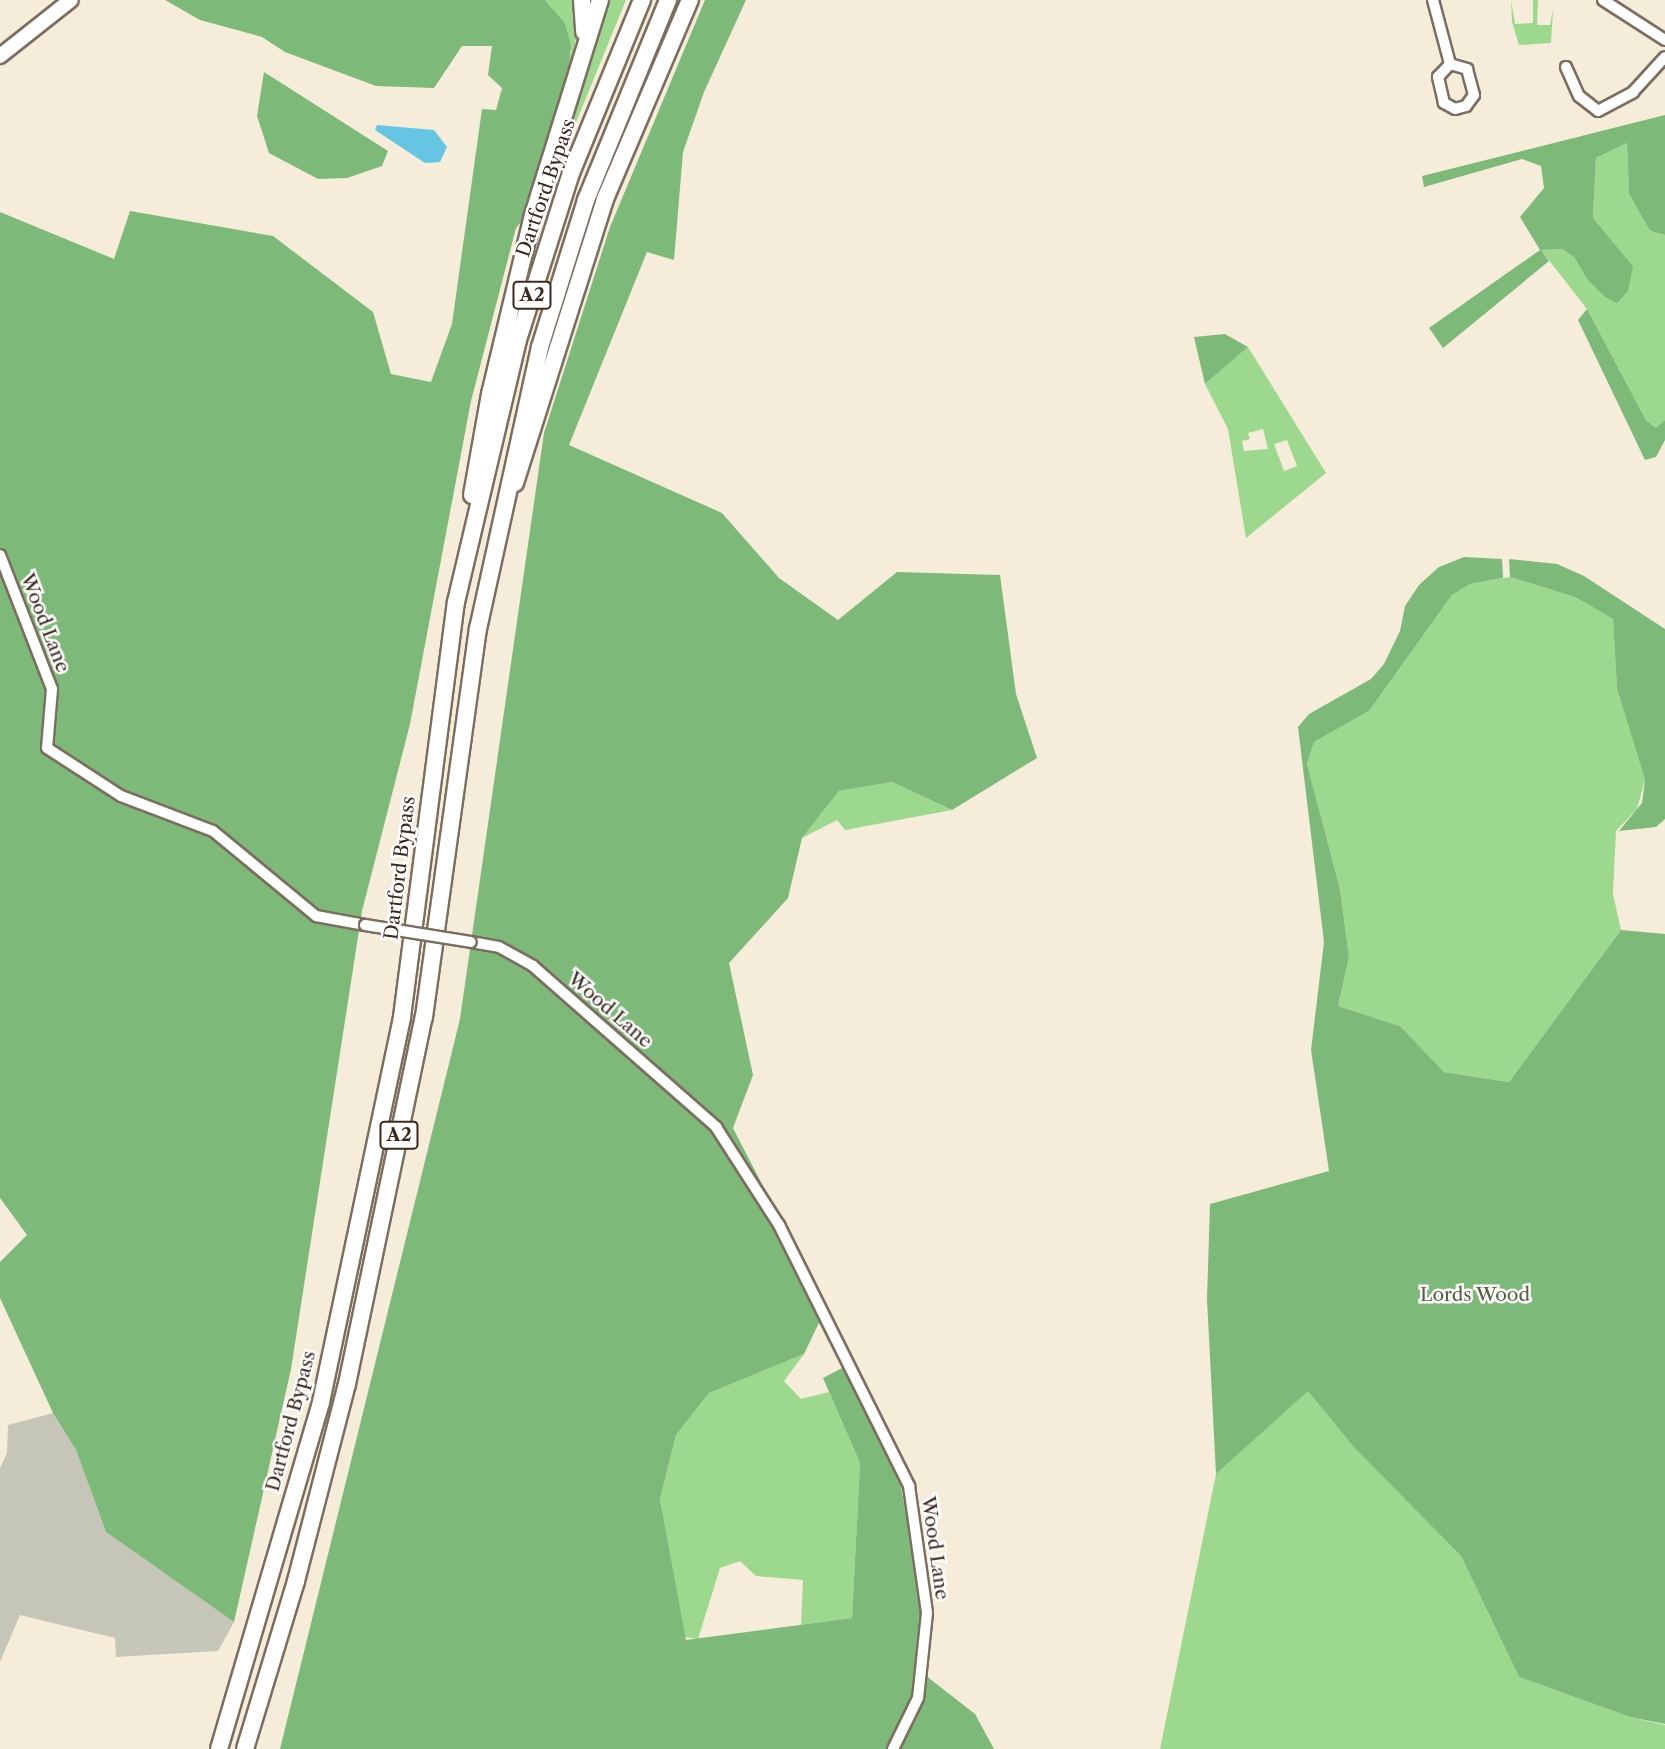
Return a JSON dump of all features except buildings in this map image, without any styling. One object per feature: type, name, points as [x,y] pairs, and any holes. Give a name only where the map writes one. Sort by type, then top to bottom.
[{"type":"highway","points":[[583,0],[585,44]]},
{"type":"highway","points":[[456,602],[490,394],[533,215],[600,0]]},
{"type":"highway","name":"Dartford Bypass","points":[[219,1749],[321,1402],[402,1017],[456,602],[517,343],[550,236],[642,0]]},
{"type":"highway","name":"A2","points":[[245,1749],[296,1581],[347,1384],[424,1017],[476,643],[501,510],[540,347],[586,200],[668,0]]},
{"type":"highway","name":"A2","points":[[501,510],[523,467],[551,358],[605,199],[690,0]]},
{"type":"main road","points":[[0,56],[71,0]]},
{"type":"street","points":[[1433,0],[1450,64]]},
{"type":"street","points":[[1603,0],[1665,40]]},
{"type":"street","points":[[1566,67],[1579,96],[1599,111],[1633,92],[1665,57]]},
{"type":"street","name":"Wood Lane","points":[[0,555],[52,689],[47,748],[121,796],[213,831],[316,916],[499,947],[533,966],[716,1127],[779,1225],[909,1486],[927,1613],[918,1698],[893,1749]]},
{"type":"shaded area","points":[[53,1413],[76,1450],[106,1532],[234,1622],[218,1651],[116,1657],[115,1638],[20,1615],[0,1662],[0,1468],[7,1453],[8,1425]]},
{"type":"green space","points":[[165,0],[545,0],[565,23],[571,46],[569,67],[527,215],[516,228],[471,401],[410,724],[362,911],[291,1369],[234,1622],[106,1532],[76,1450],[53,1413],[0,1298],[0,1262],[27,1235],[0,1198],[0,212],[114,259],[130,211],[273,236],[373,312],[391,374],[431,382],[452,324],[482,109],[496,110],[502,88],[488,75],[492,46],[462,46],[434,88],[376,86],[285,52],[262,37],[200,20]]},
{"type":"green space","points":[[545,0],[575,0],[579,18],[571,69],[541,164],[571,52],[565,23]]},
{"type":"green space","points":[[604,0],[626,0],[548,191]]},
{"type":"green space","points":[[705,0],[746,0],[704,92],[683,152],[674,260],[647,252],[569,445],[722,513],[779,578],[838,620],[897,572],[1000,575],[1016,694],[1037,758],[952,810],[892,782],[839,791],[802,838],[788,898],[729,963],[753,1075],[733,1128],[826,1308],[804,1354],[709,1393],[676,1435],[660,1499],[686,1640],[852,1618],[860,1463],[823,1378],[844,1367],[900,1481],[920,1593],[925,1675],[975,1714],[994,1749],[280,1749],[460,1019],[544,433],[610,227]]},
{"type":"green space","points":[[1511,0],[1515,24],[1533,23],[1533,0],[1538,0],[1537,25],[1550,25],[1553,10],[1551,43],[1519,45],[1512,22]]},
{"type":"green space","points":[[264,72],[388,151],[382,166],[347,178],[318,179],[269,153],[257,116]]},
{"type":"green space","points":[[1665,115],[1665,235],[1650,231],[1629,194],[1627,143],[1596,158],[1593,218],[1633,266],[1628,291],[1617,303],[1605,297],[1587,279],[1574,257],[1562,249],[1541,250],[1549,261],[1443,348],[1429,328],[1540,250],[1520,217],[1544,188],[1541,166],[1522,159],[1424,187],[1422,176]]},
{"type":"green space","points":[[1627,143],[1629,194],[1650,231],[1665,235],[1665,420],[1656,428],[1646,420],[1587,309],[1541,250],[1562,249],[1574,257],[1587,279],[1633,266],[1593,218],[1596,158]]},
{"type":"green space","points":[[1587,309],[1646,420],[1656,428],[1665,420],[1665,440],[1656,457],[1645,460],[1578,320]]},
{"type":"green space","points":[[1225,334],[1248,347],[1205,384],[1194,337]]},
{"type":"green space","points":[[1248,347],[1326,473],[1246,538],[1228,429],[1205,384]],"holes":[[[1263,429],[1268,449],[1244,451],[1242,441],[1250,439],[1248,433]],[[1287,440],[1297,466],[1284,471],[1274,444]]]},
{"type":"green space","name":"Lords Wood","points":[[1464,557],[1502,559],[1503,578],[1470,584],[1452,595],[1369,711],[1314,742],[1307,764],[1340,889],[1349,957],[1338,1006],[1400,1026],[1444,1072],[1509,1082],[1621,930],[1665,934],[1665,1724],[1630,1717],[1519,1677],[1461,1556],[1354,1447],[1308,1391],[1216,1474],[1207,1299],[1210,1204],[1329,1171],[1311,1050],[1324,942],[1298,727],[1309,714],[1371,679],[1384,664],[1400,631],[1405,606],[1419,585],[1439,567]]},
{"type":"green space","points":[[1509,559],[1557,564],[1584,576],[1665,629],[1665,819],[1656,827],[1619,831],[1642,803],[1645,780],[1617,689],[1613,619],[1575,597],[1510,577]]},
{"type":"green space","points":[[1510,577],[1575,597],[1613,619],[1617,689],[1645,780],[1637,809],[1616,831],[1613,894],[1621,930],[1509,1082],[1444,1072],[1400,1026],[1338,1006],[1349,957],[1340,889],[1307,764],[1314,742],[1369,711],[1452,595],[1470,584]]},
{"type":"green space","points":[[892,782],[952,810],[845,830],[837,820],[802,838],[839,791]]},
{"type":"green space","points":[[804,1354],[784,1381],[801,1399],[829,1392],[860,1463],[852,1618],[801,1625],[803,1580],[756,1576],[740,1561],[720,1568],[698,1639],[685,1637],[660,1499],[676,1435],[709,1393]]},
{"type":"green space","points":[[1308,1390],[1355,1447],[1461,1556],[1519,1677],[1630,1717],[1665,1725],[1665,1749],[1160,1749],[1216,1474]]},
{"type":"water","points":[[377,125],[434,130],[447,147],[440,162],[425,163],[375,130]]}]
